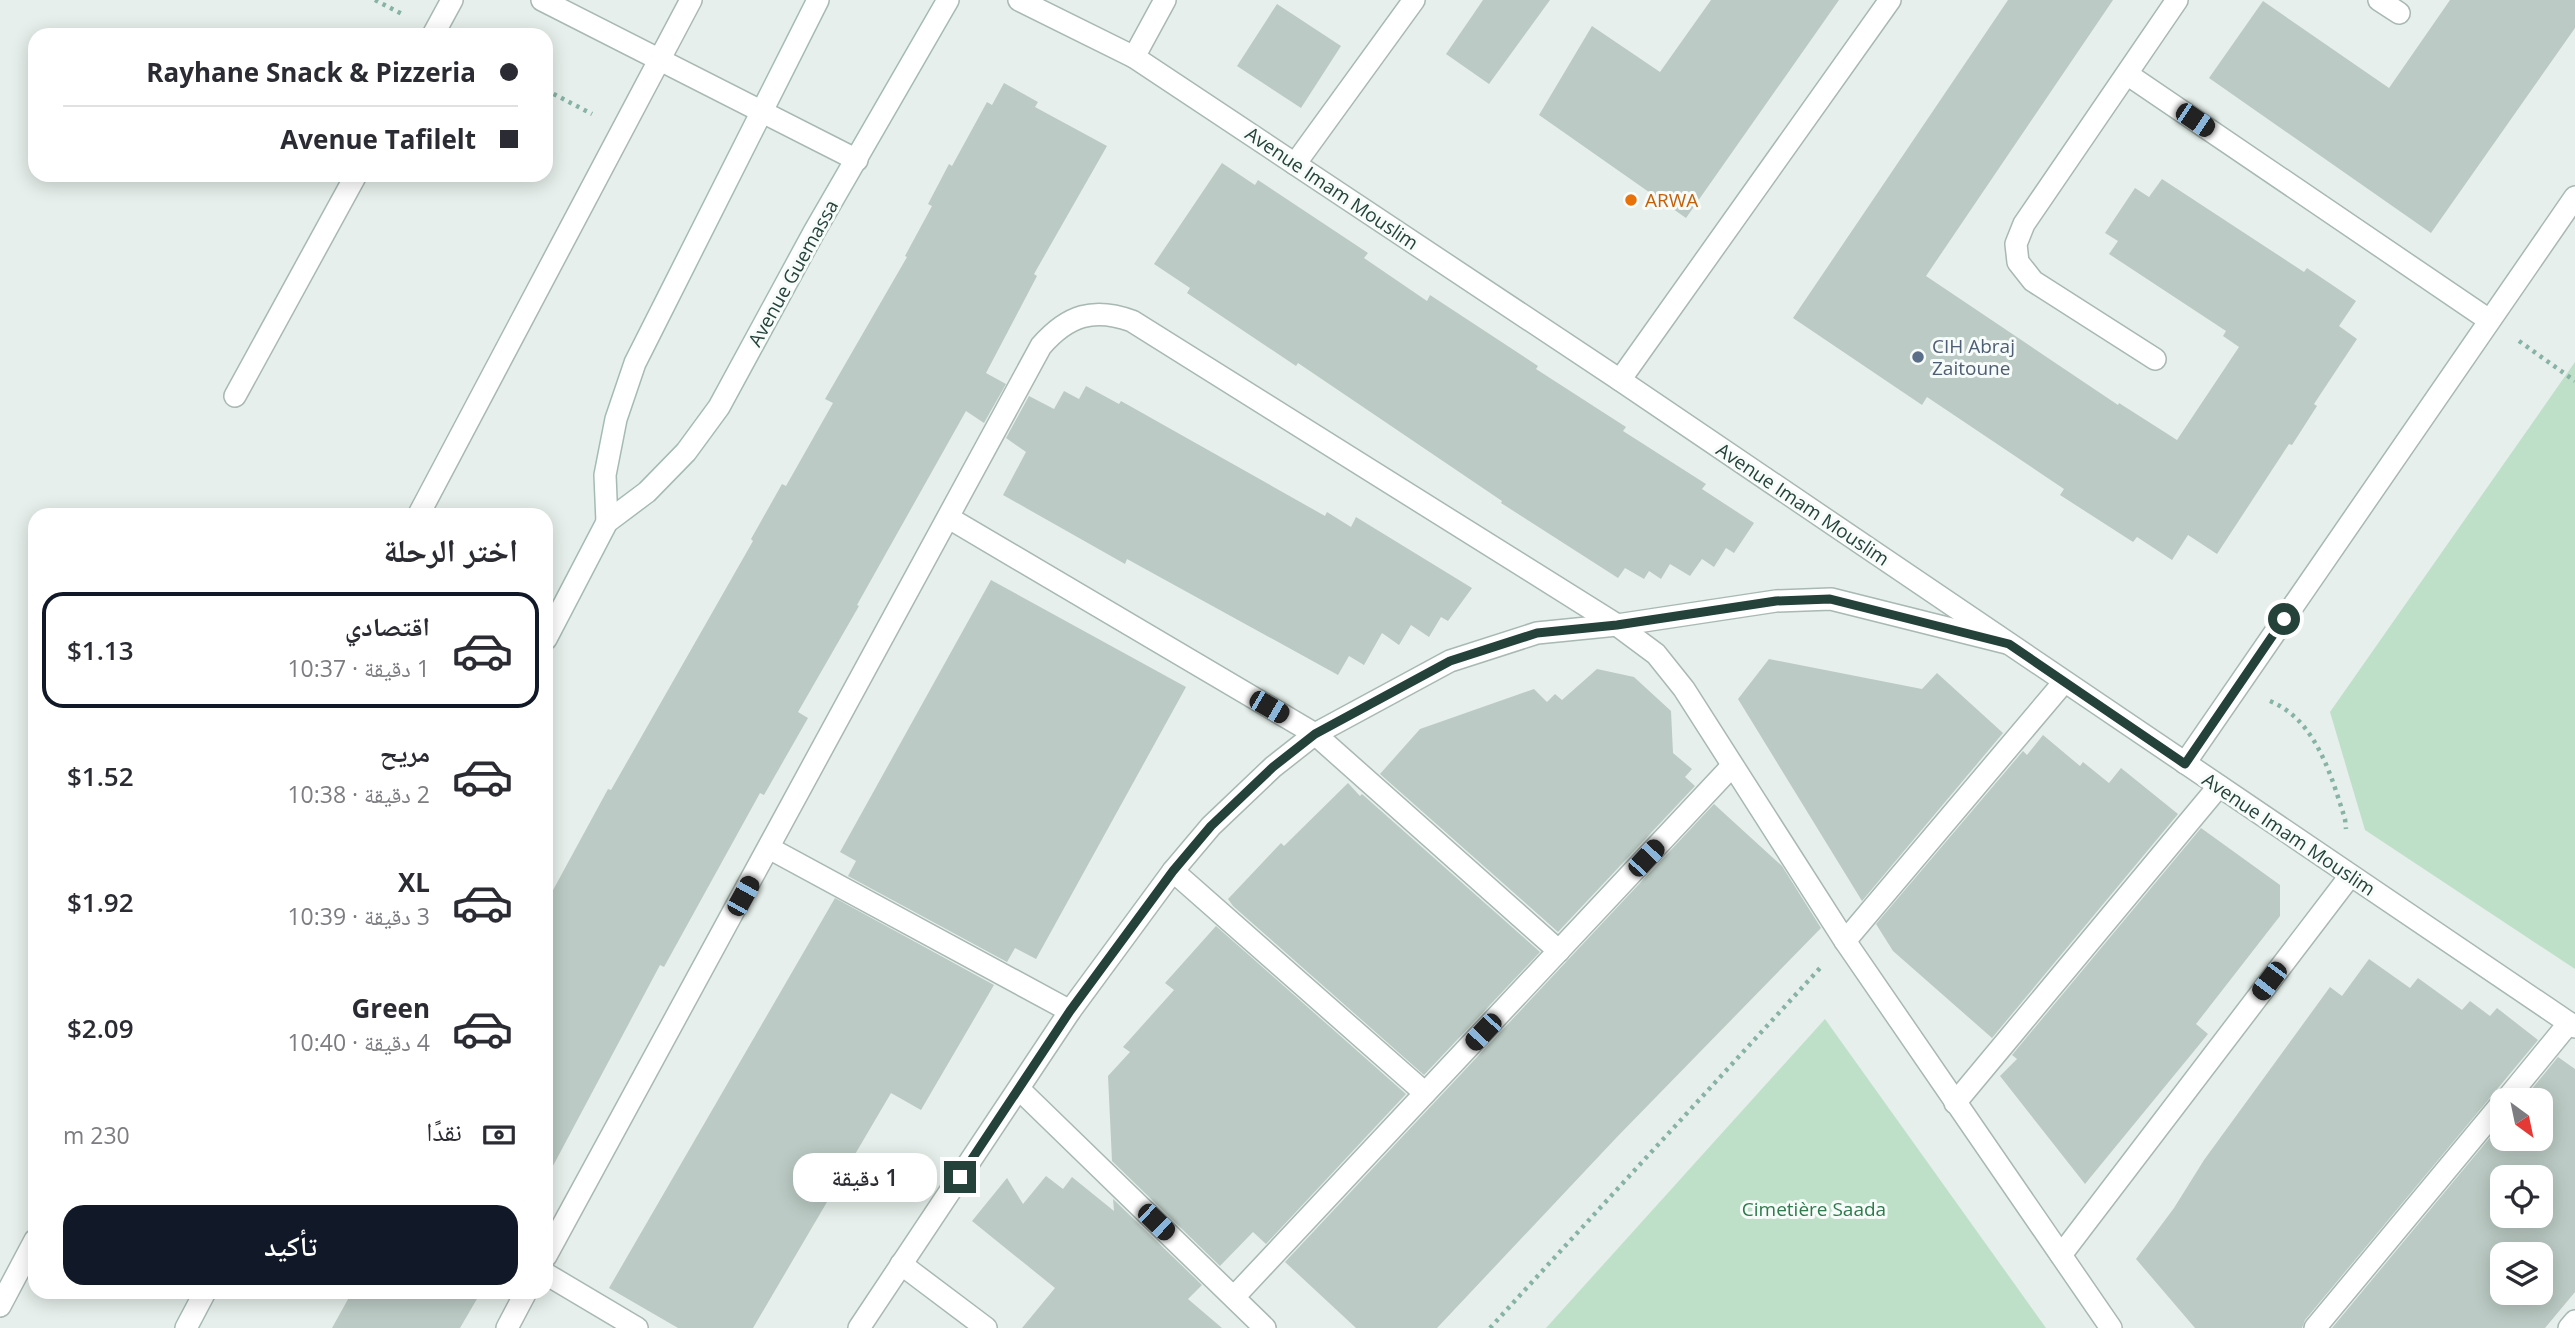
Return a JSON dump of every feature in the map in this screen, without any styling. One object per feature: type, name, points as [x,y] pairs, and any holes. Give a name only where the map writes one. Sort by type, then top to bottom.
[{"type":"street","points":[[437,28],[452,0]]},
{"type":"street","points":[[542,0],[857,160]]},
{"type":"street","points":[[422,508],[691,0]]},
{"type":"street","name":"Avenue Guemassa","points":[[607,522],[605,475],[615,419],[635,363],[818,0]]},
{"type":"street","name":"Avenue Guemassa","points":[[553,626],[607,522],[646,492],[686,452],[719,407],[814,232],[948,0]]},
{"type":"street","name":"Avenue Imam Mouslim","points":[[1019,0],[1134,57],[1620,380],[2572,1025]]},
{"type":"street","points":[[1134,57],[1165,0]]},
{"type":"street","points":[[1296,164],[1414,0]]},
{"type":"street","points":[[1620,380],[1890,0]]},
{"type":"street","points":[[2155,359],[2033,281],[2018,262],[2016,244],[2024,224],[2177,0]]},
{"type":"street","points":[[2379,0],[2399,13]]},
{"type":"street","points":[[2127,74],[2489,320]]},
{"type":"street","points":[[235,396],[352,182]]},
{"type":"street","points":[[2185,764],[2575,197]]},
{"type":"street","points":[[553,1243],[1041,346],[1059,328],[1082,316],[1100,314],[1132,321],[1617,625],[1656,654],[1684,689],[1845,941],[2111,1328]]},
{"type":"street","points":[[949,518],[1315,734],[1559,951]]},
{"type":"street","points":[[859,1328],[1070,1011],[1173,871],[1211,826],[1273,767],[1315,734],[1450,661],[1537,633],[1617,625],[1776,601],[1830,599],[2009,644]]},
{"type":"street","points":[[1845,941],[2064,682]]},
{"type":"street","points":[[1234,1297],[1732,766]]},
{"type":"street","points":[[1955,1103],[2219,786]]},
{"type":"street","points":[[769,848],[1070,1011]]},
{"type":"street","points":[[1173,871],[1426,1093]]},
{"type":"street","points":[[2061,1255],[2350,876]]},
{"type":"street","points":[[2516,1088],[2572,1025]]},
{"type":"street","points":[[1019,1089],[1265,1328]]},
{"type":"street","points":[[2315,1328],[2490,1119]]},
{"type":"street","points":[[0,1306],[28,1253]]},
{"type":"street","points":[[901,1264],[986,1328]]},
{"type":"street","points":[[553,1278],[637,1328]]},
{"type":"street","points":[[186,1328],[201,1299]]},
{"type":"street","points":[[507,1328],[522,1299]]},
{"type":"street","points":[[2569,1328],[2575,1321]]},
{"type":"path","points":[[553,94],[624,131]]},
{"type":"path","points":[[2489,320],[2575,382]]},
{"type":"path","points":[[2237,688],[2282,706],[2300,721],[2324,757],[2345,819],[2350,876]]},
{"type":"path","points":[[1490,1328],[1845,941]]},
{"type":"green space","points":[[2575,362],[2575,969],[2365,830],[2330,712]]},
{"type":"green space","name":"Cimetière Saada","points":[[1825,1019],[2046,1328],[1546,1328]]},
{"type":"building","points":[[1483,0],[1550,0],[1489,84],[1446,54]]},
{"type":"building","points":[[1711,0],[1839,0],[1686,218],[1539,115],[1592,26],[1660,72]]},
{"type":"building","points":[[2008,0],[2113,0],[1926,276],[2118,405],[2119,403],[2177,440],[2239,347],[2223,336],[2226,331],[2109,254],[2118,241],[2105,233],[2135,188],[2149,197],[2162,179],[2304,272],[2307,268],[2356,301],[2339,326],[2357,339],[2314,404],[2317,406],[2292,445],[2289,444],[2217,554],[2188,535],[2172,560],[2137,537],[2133,542],[2060,495],[2064,489],[1927,397],[1922,405],[1793,318]]},
{"type":"building","points":[[2450,0],[2575,0],[2575,28],[2431,233],[2209,78],[2263,1],[2389,88]]},
{"type":"building","points":[[1277,4],[1341,46],[1301,108],[1237,66]]},
{"type":"building","points":[[1004,83],[1038,102],[1035,107],[1107,146],[1034,274],[1037,276],[986,373],[1006,384],[984,423],[966,411],[798,712],[808,718],[764,795],[760,793],[664,967],[660,965],[553,1166],[553,890],[608,789],[611,790],[753,541],[751,539],[782,484],[786,486],[833,403],[825,399],[907,257],[905,256],[932,206],[928,204],[949,164],[952,166],[987,102],[992,105]]},
{"type":"building","points":[[1222,163],[1255,185],[1258,180],[1368,253],[1364,258],[1427,301],[1430,295],[1538,366],[1536,369],[1626,427],[1623,431],[1706,484],[1702,489],[1754,523],[1734,553],[1726,548],[1714,567],[1702,559],[1690,576],[1670,564],[1661,579],[1649,571],[1644,579],[1625,568],[1618,578],[1501,503],[1502,501],[1298,363],[1296,366],[1187,293],[1190,288],[1154,264]]},
{"type":"building","points":[[1086,386],[1119,404],[1121,401],[1325,516],[1327,512],[1351,527],[1356,517],[1472,588],[1448,621],[1441,617],[1429,637],[1411,625],[1399,645],[1382,633],[1364,665],[1349,656],[1338,675],[1127,559],[1125,564],[1003,495],[1026,452],[1006,438],[1029,396],[1054,409],[1064,391],[1079,399]]},
{"type":"building","points":[[991,580],[1186,687],[1036,959],[1015,948],[1007,962],[848,876],[856,861],[840,852]]},
{"type":"building","points":[[1769,659],[1922,689],[1937,673],[2003,733],[1862,901],[1738,699]]},
{"type":"building","points":[[1597,669],[1634,677],[1671,711],[1673,753],[1692,769],[1685,777],[1695,786],[1558,932],[1380,774],[1420,729],[1534,689],[1547,702],[1555,694],[1562,700]]},
{"type":"building","points":[[2043,735],[2080,766],[2083,762],[2109,783],[2121,768],[2178,814],[1992,1038],[1893,951],[1876,924],[2023,751],[2027,755]]},
{"type":"building","points":[[1348,783],[1540,952],[1424,1075],[1228,899],[1281,843],[1284,846]]},
{"type":"building","points":[[1714,804],[1782,866],[1821,928],[1617,1137],[1437,1328],[1356,1328],[1285,1262]]},
{"type":"building","points":[[2201,828],[2280,885],[2280,916],[2196,1024],[2208,1034],[2085,1184],[2000,1076],[2017,1059],[2012,1055]]},
{"type":"building","points":[[835,898],[994,985],[921,1110],[891,1093],[753,1328],[678,1328],[609,1288]]},
{"type":"building","points":[[1216,926],[1406,1094],[1266,1244],[1253,1232],[1220,1266],[1112,1161],[1108,1076],[1130,1052],[1123,1047],[1174,990],[1165,983]]},
{"type":"building","points":[[2369,959],[2410,988],[2418,978],[2462,1010],[2470,1001],[2490,1016],[2497,1008],[2538,1040],[2498,1088],[2490,1088],[2490,1098],[2305,1320],[2302,1328],[2195,1328],[2136,1259],[2174,1208],[2204,1160],[2330,987],[2342,996]]},
{"type":"building","points":[[2558,1057],[2575,1069],[2575,1292],[2545,1328],[2332,1328],[2490,1137],[2490,1152],[2553,1152],[2553,1088],[2533,1088]]},
{"type":"building","points":[[1046,1176],[1063,1189],[1072,1177],[1114,1211],[1113,1199],[1202,1285],[1188,1299],[1222,1328],[1022,1328],[1055,1288],[972,1221],[1007,1178],[1023,1204]]},
{"type":"building","points":[[348,1299],[477,1299],[460,1328],[332,1328]]},
{"type":"place","name":"ARWA","points":[[1631,200]]},
{"type":"place","name":"CIH Abraj Zaitoune","points":[[1918,357]]},
{"type":"route","points":[[960,1177],[1070,1011],[1173,871],[1211,826],[1273,767],[1315,734],[1450,661],[1537,633],[1617,625],[1776,601],[1830,599],[2009,644],[2185,764],[2284,619]]}]
